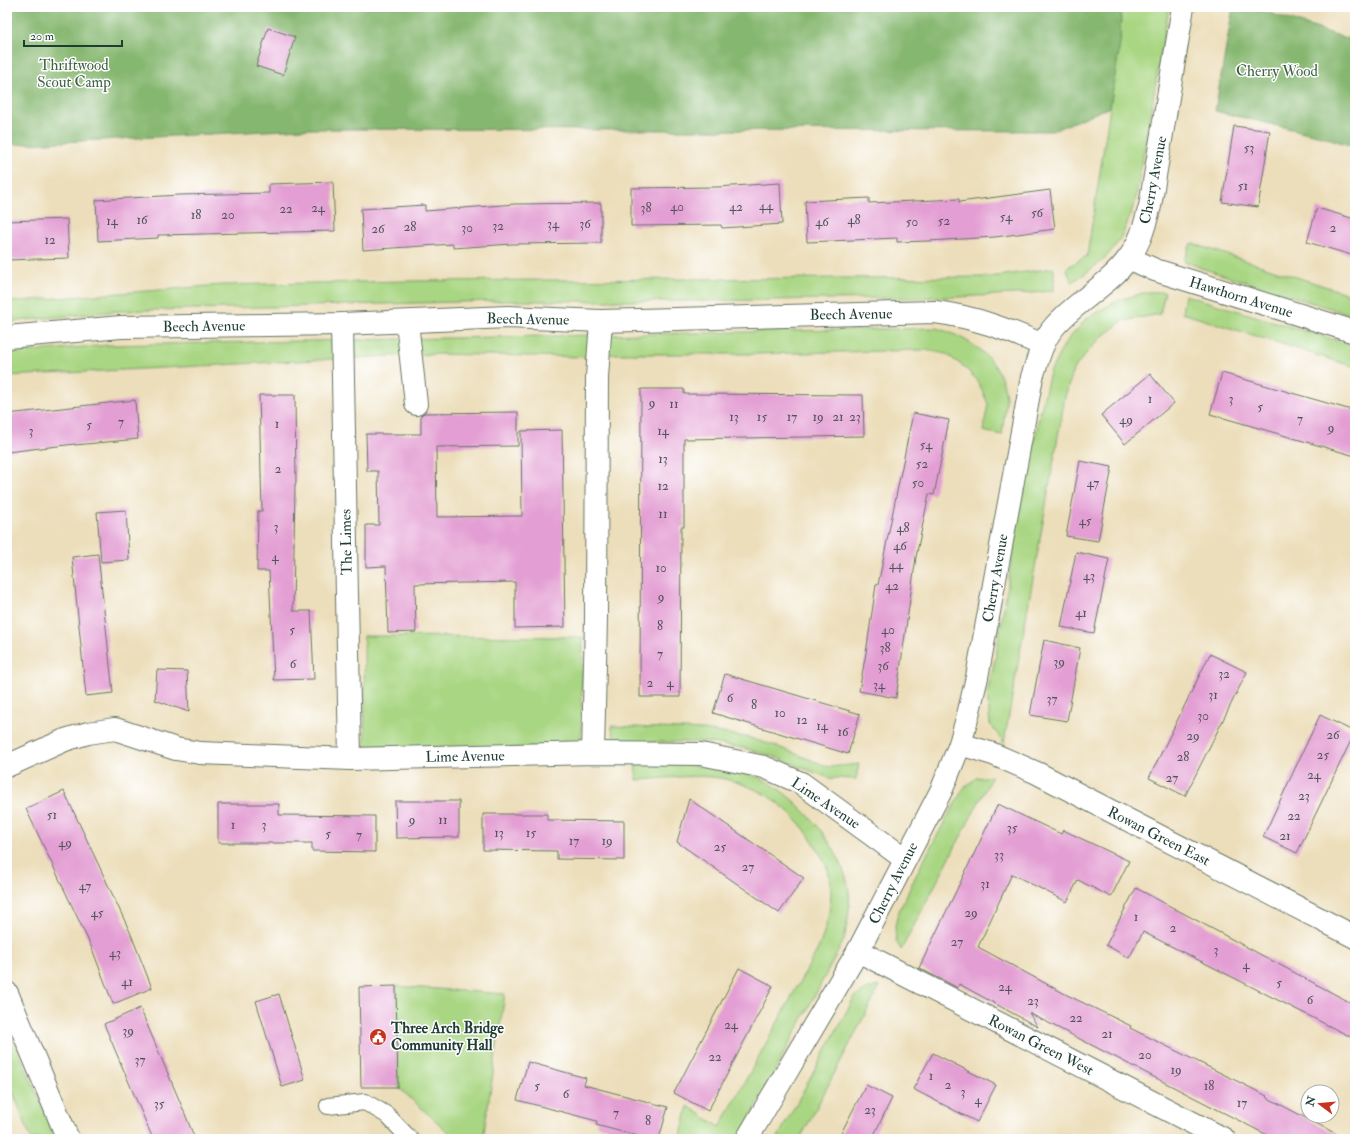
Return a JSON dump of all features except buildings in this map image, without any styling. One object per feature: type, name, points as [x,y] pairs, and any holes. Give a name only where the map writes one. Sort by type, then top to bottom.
[{"type":"street","name":"Cherry Avenue","points":[[747,1139],[858,951],[904,859],[942,789],[960,744],[977,677],[1032,377],[1043,344],[1054,327],[1108,281],[1129,258],[1141,235],[1150,206],[1183,7]]},
{"type":"street","name":"Hawthorn Avenue","points":[[1129,258],[1155,270],[1355,332]]},
{"type":"street","name":"Beech Avenue","points":[[7,336],[121,328],[342,324],[508,317],[601,320],[935,312],[959,315],[987,322],[1043,344]]},
{"type":"street","points":[[593,753],[596,611],[597,377],[601,320]]},
{"type":"street","points":[[408,322],[416,404]]},
{"type":"street","name":"The Limes","points":[[342,324],[350,759]]},
{"type":"street","name":"Lime Avenue","points":[[7,766],[65,740],[88,733],[115,730],[176,749],[200,753],[350,759],[593,753],[701,754],[764,767],[801,783],[904,859]]},
{"type":"street","name":"Rowan Green East","points":[[960,744],[993,754],[1037,773],[1355,937]]},
{"type":"street","name":"Rowan Green West","points":[[858,951],[1224,1139]]},
{"type":"street","points":[[7,993],[68,1139]]},
{"type":"lane","points":[[328,1106],[365,1102],[387,1115],[410,1139]]},
{"type":"green space","name":"Thriftwood Scout Camp","points":[[7,7],[1121,7],[1120,43],[1110,107],[1052,131],[303,129],[7,145]]},
{"type":"green space","points":[[1121,7],[1169,7],[1136,197],[1121,238],[1097,265],[1072,282],[1066,268],[1087,256],[1120,43]]},
{"type":"green space","name":"Cherry Wood","points":[[1233,7],[1251,7],[1355,41],[1355,147],[1321,136],[1215,111]]},
{"type":"green space","points":[[1191,243],[1355,296],[1355,316],[1204,269],[1184,261]]},
{"type":"green space","points":[[1054,268],[1054,290],[1033,293],[958,297],[702,301],[497,301],[118,311],[7,322],[7,302],[222,285],[406,281],[990,277]]},
{"type":"green space","points":[[1147,292],[1165,292],[1160,314],[1123,321],[1105,334],[1088,351],[1073,370],[1065,397],[1004,743],[990,724],[987,693],[996,655],[1026,473],[1050,372],[1065,343],[1086,319],[1119,300]]},
{"type":"green space","points":[[1185,295],[1355,346],[1355,367],[1182,313]]},
{"type":"green space","points":[[936,328],[962,338],[985,354],[1001,376],[1005,389],[1006,404],[1002,435],[983,431],[988,404],[978,381],[963,366],[946,354],[927,350],[754,354],[615,354],[587,357],[432,354],[7,376],[7,353],[110,345]]},
{"type":"green space","points":[[364,636],[583,637],[581,740],[575,748],[365,748]]},
{"type":"green space","points":[[611,726],[704,730],[746,737],[776,746],[829,767],[859,764],[856,779],[829,778],[772,756],[743,748],[705,742],[622,742],[614,737]]},
{"type":"green space","points":[[635,763],[708,767],[753,775],[771,784],[787,795],[816,824],[828,840],[845,875],[849,892],[849,904],[844,940],[739,1139],[680,1139],[688,1106],[720,1127],[819,947],[830,909],[831,889],[828,870],[817,848],[799,823],[778,803],[767,795],[740,783],[715,777],[693,776],[637,780]]},
{"type":"green space","points":[[992,776],[901,950],[896,940],[895,926],[898,913],[922,863],[963,789],[976,778]]},
{"type":"green space","points":[[396,986],[505,994],[483,1139],[456,1139],[398,1087]]},
{"type":"green space","points":[[880,986],[800,1139],[777,1139],[854,998],[867,989]]},
{"type":"green space","points":[[7,1025],[55,1139],[31,1139],[7,1076]]},
{"type":"place","name":"Three Arch Bridge Community Hall","points":[[378,1037]]}]
